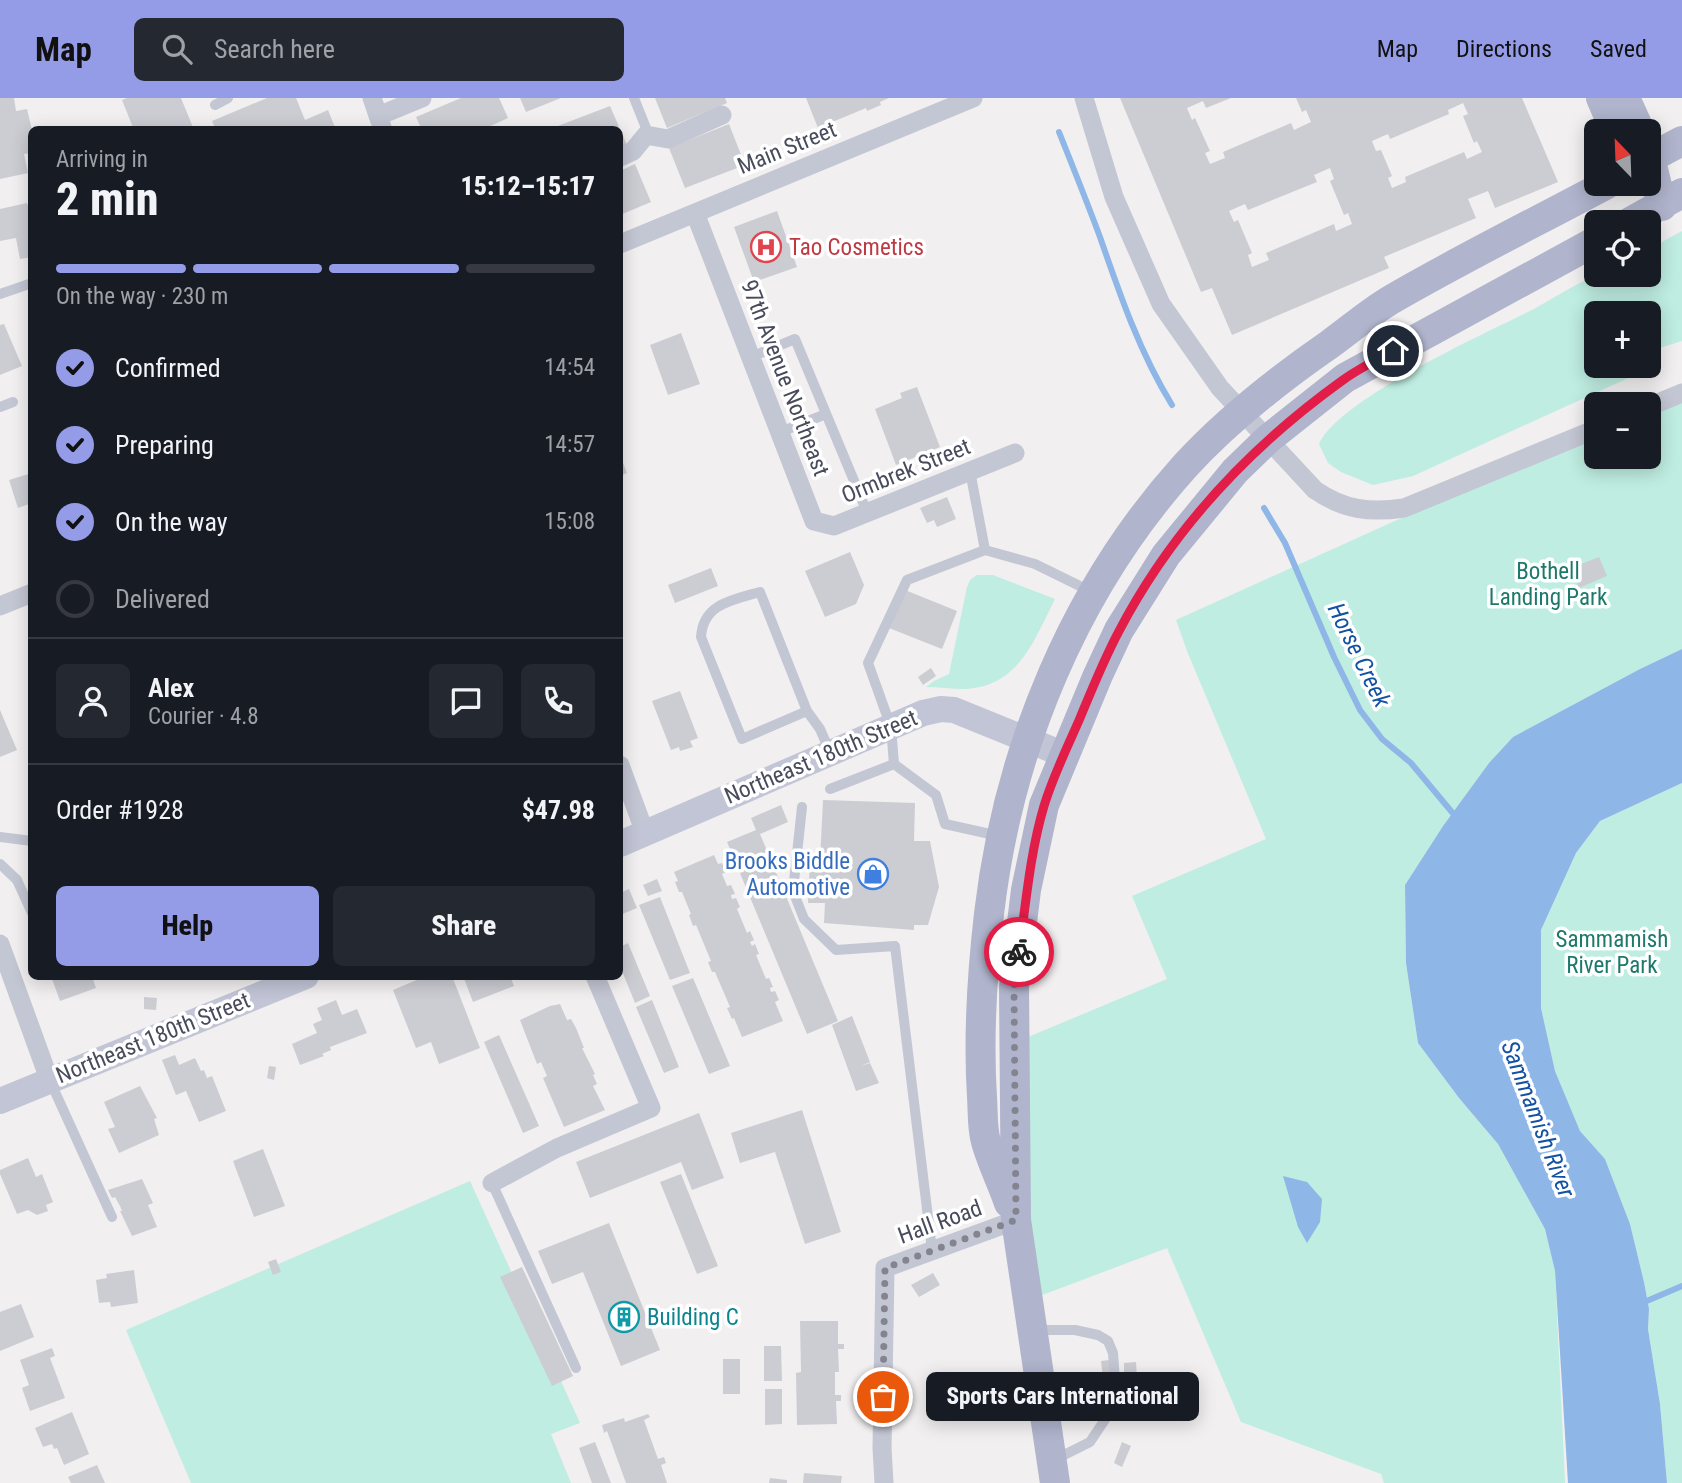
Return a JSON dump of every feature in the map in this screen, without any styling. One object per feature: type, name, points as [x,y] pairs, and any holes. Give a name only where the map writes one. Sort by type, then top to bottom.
[{"type":"main road","points":[[1601,98],[1610,119]]},
{"type":"main road","points":[[1625,98],[1634,119]]},
{"type":"main road","points":[[1661,161],[1682,141]]},
{"type":"main road","points":[[1016,1220],[985,1140],[979,1046],[983,966],[993,878],[1026,740],[1056,664],[1093,593],[1135,527],[1184,467],[1241,411],[1392,299],[1585,196]]},
{"type":"main road","points":[[1054,1472],[1016,1220],[1014,987],[1026,890],[1044,805],[1119,630],[1166,555],[1235,471],[1268,439],[1345,378],[1584,248]]},
{"type":"street","points":[[378,114],[422,98]]},
{"type":"street","name":"Main Street","points":[[623,243],[973,98]]},
{"type":"street","points":[[1084,98],[1114,197],[1161,304],[1220,388],[1315,490],[1325,497],[1350,508],[1380,512],[1404,508],[1584,434]]},
{"type":"street","points":[[623,156],[633,151],[646,135],[668,139],[722,115]]},
{"type":"street","name":"97th Avenue Northeast","points":[[695,213],[814,521]]},
{"type":"street","points":[[1661,402],[1682,393]]},
{"type":"street","name":"Ormbrek Street","points":[[814,521],[834,526],[1016,453]]},
{"type":"street","points":[[0,606],[28,595]]},
{"type":"street","name":"Northeast 180th Street","points":[[623,843],[923,713],[941,709],[954,710],[1065,755]]},
{"type":"street","points":[[623,773],[645,833]]},
{"type":"street","points":[[0,944],[49,1079]]},
{"type":"street","name":"Northeast 180th Street","points":[[0,1101],[296,980]]},
{"type":"street","points":[[492,1183],[557,1148],[651,1108],[597,980]]},
{"type":"street","name":"Hall Road","points":[[884,1483],[882,1448],[885,1268],[1016,1220]]},
{"type":"lane","points":[[215,105],[228,98]]},
{"type":"lane","points":[[634,98],[648,133],[646,135]]},
{"type":"lane","points":[[0,294],[28,284]]},
{"type":"lane","points":[[751,357],[795,340],[867,512]]},
{"type":"lane","points":[[0,407],[13,402]]},
{"type":"lane","points":[[778,433],[826,414]]},
{"type":"lane","points":[[970,471],[985,550]]},
{"type":"lane","points":[[1002,836],[945,824],[936,795],[894,764],[891,727],[868,663],[907,580],[985,550],[1035,564],[1093,593]]},
{"type":"lane","points":[[807,711],[742,739],[701,638],[702,625],[709,613],[724,603],[760,592],[807,711],[820,729],[831,753]]},
{"type":"lane","points":[[830,789],[894,764]]},
{"type":"lane","points":[[802,807],[793,891],[803,919],[836,950],[895,946],[932,1250]]},
{"type":"lane","points":[[0,837],[28,840]]},
{"type":"lane","points":[[0,864],[17,880],[28,904]]},
{"type":"lane","points":[[49,1079],[112,1217]]},
{"type":"lane","points":[[492,1183],[576,1368]]},
{"type":"lane","points":[[1034,1329],[1075,1330],[1098,1335],[1108,1341],[1113,1353],[1116,1393],[1110,1412],[1090,1442],[1054,1472]]},
{"type":"green space","points":[[1682,231],[1682,341],[1661,347],[1661,301],[1584,301],[1584,378],[1628,378],[1598,392],[1584,392],[1584,398],[1413,476],[1373,485],[1341,472],[1328,463],[1319,444],[1332,426],[1383,388],[1450,350],[1584,281],[1584,287],[1661,287],[1661,242]]},
{"type":"green space","name":"Bothell Landing Park","points":[[1682,399],[1682,649],[1513,737],[1489,763],[1443,826],[1405,885],[1406,963],[1418,1043],[1498,1144],[1545,1229],[1555,1271],[1565,1483],[1384,1483],[1381,1474],[1241,1422],[1167,1248],[1029,1300],[1016,1042],[1167,979],[1132,896],[1266,839],[1176,620],[1397,520],[1584,441],[1584,469],[1661,469],[1661,409]]},
{"type":"green space","points":[[977,575],[993,575],[1055,599],[1022,659],[998,680],[964,689],[926,687],[949,674],[967,587],[970,580]]},
{"type":"green space","name":"Sammamish River Park","points":[[1682,783],[1682,1483],[1667,1483],[1644,1282],[1630,1224],[1605,1159],[1580,1131],[1555,1071],[1541,1008],[1541,930],[1576,853],[1600,821]]},
{"type":"green space","points":[[470,1181],[580,1423],[551,1434],[571,1483],[191,1483],[126,1330]]},
{"type":"water","name":"Sammamish River","points":[[1682,649],[1682,783],[1600,821],[1576,853],[1541,930],[1541,1008],[1555,1071],[1580,1131],[1605,1159],[1630,1224],[1644,1282],[1667,1483],[1568,1483],[1555,1271],[1545,1229],[1498,1144],[1418,1043],[1406,963],[1405,885],[1443,826],[1489,763],[1513,737]]},
{"type":"water","points":[[1283,1176],[1307,1182],[1322,1199],[1320,1222],[1307,1243],[1298,1227]]},
{"type":"building","points":[[0,98],[14,98],[16,111],[27,109],[31,126],[28,126],[28,154],[24,154],[28,173],[0,179]]},
{"type":"building","points":[[181,98],[192,126],[132,126],[122,100]]},
{"type":"building","points":[[267,98],[296,98],[305,120],[328,110],[334,126],[214,126],[212,121]]},
{"type":"building","points":[[461,98],[499,98],[508,118],[491,126],[420,126],[416,117]]},
{"type":"building","points":[[520,98],[561,98],[526,112]]},
{"type":"building","points":[[655,98],[725,98],[727,103],[667,128]]},
{"type":"building","points":[[806,98],[889,98],[867,111],[866,108],[818,128]]},
{"type":"building","points":[[1120,98],[1231,98],[1206,108],[1203,101],[1187,108],[1192,120],[1195,118],[1210,151],[1205,153],[1210,164],[1225,158],[1223,152],[1291,123],[1294,130],[1311,122],[1306,110],[1302,112],[1296,98],[1522,98],[1558,182],[1495,208],[1488,191],[1468,199],[1476,218],[1384,257],[1389,268],[1232,335],[1212,288],[1201,292]],"holes":[[[1463,103],[1468,114],[1463,116],[1474,143],[1477,141],[1482,152],[1467,159],[1464,152],[1405,177],[1406,182],[1392,188],[1388,178],[1392,176],[1381,150],[1376,151],[1372,141],[1388,134],[1390,139],[1449,114],[1448,110]],[[1330,168],[1334,179],[1330,181],[1344,215],[1348,213],[1352,224],[1336,231],[1334,224],[1266,253],[1269,260],[1252,267],[1248,255],[1252,253],[1238,220],[1234,222],[1229,211],[1245,204],[1248,210],[1317,182],[1314,175]]]},
{"type":"building","points":[[610,106],[619,126],[558,126]]},
{"type":"building","points":[[729,124],[745,165],[685,188],[669,148]]},
{"type":"building","points":[[635,164],[651,202],[623,214],[623,170]]},
{"type":"building","points":[[27,203],[28,258],[20,259],[16,238],[0,241],[0,209]]},
{"type":"building","name":"Tao Cosmetics","points":[[777,211],[797,267],[754,282],[734,227]]},
{"type":"building","points":[[4,324],[22,366],[0,375],[0,325]]},
{"type":"building","points":[[681,333],[700,384],[668,395],[650,345]]},
{"type":"building","points":[[917,387],[940,447],[896,465],[875,409],[902,398],[900,393]]},
{"type":"building","points":[[28,474],[28,504],[18,508],[9,480]]},
{"type":"building","points":[[947,497],[956,519],[937,527],[934,520],[927,523],[920,508]]},
{"type":"building","points":[[850,552],[864,585],[856,604],[825,617],[805,571]]},
{"type":"building","points":[[1599,557],[1607,576],[1579,588],[1571,568]]},
{"type":"building","points":[[711,568],[718,586],[675,603],[668,585]]},
{"type":"building","points":[[905,590],[957,611],[942,649],[889,628]]},
{"type":"building","points":[[931,668],[936,676],[923,685],[918,677]]},
{"type":"building","points":[[680,691],[698,738],[690,741],[693,747],[680,751],[679,747],[671,750],[652,701]]},
{"type":"building","points":[[0,710],[17,750],[0,757]]},
{"type":"building","name":"Brooks Biddle Automotive","points":[[823,800],[915,803],[914,841],[930,841],[939,887],[928,925],[914,925],[914,930],[824,923],[825,903],[808,903],[810,859],[820,860]]},
{"type":"building","points":[[781,805],[788,822],[760,834],[838,1021],[807,1034],[727,842],[756,830],[751,818]]},
{"type":"building","points":[[714,855],[726,872],[722,874],[727,886],[731,885],[735,894],[731,895],[732,899],[736,898],[740,907],[737,909],[747,933],[750,931],[754,940],[750,942],[752,946],[755,944],[759,954],[756,955],[766,979],[769,978],[773,987],[770,988],[771,992],[775,991],[779,1000],[775,1002],[783,1021],[742,1037],[727,1008],[730,1007],[715,972],[712,972],[708,962],[711,961],[696,925],[693,926],[682,892],[679,892],[675,882],[678,881],[674,872]]},
{"type":"building","points":[[657,879],[662,891],[648,896],[643,885]]},
{"type":"building","points":[[629,889],[637,908],[623,914],[623,892]]},
{"type":"building","points":[[660,897],[690,973],[670,980],[639,905]]},
{"type":"building","points":[[628,943],[650,996],[635,1003],[623,973],[623,946]]},
{"type":"building","points":[[693,978],[730,1066],[709,1074],[672,986]]},
{"type":"building","points":[[52,980],[93,980],[96,988],[60,1001]]},
{"type":"building","points":[[417,980],[454,980],[480,1048],[439,1064],[431,1042],[416,1048],[393,990]]},
{"type":"building","points":[[465,980],[512,980],[514,986],[473,1002]]},
{"type":"building","points":[[144,997],[157,998],[156,1010],[144,1009]]},
{"type":"building","points":[[336,1000],[342,1015],[357,1009],[367,1033],[330,1047],[331,1050],[322,1054],[324,1056],[300,1065],[292,1044],[317,1033],[313,1024],[322,1020],[317,1008]]},
{"type":"building","points":[[652,1000],[679,1067],[664,1073],[636,1007]]},
{"type":"building","points":[[560,1004],[567,1020],[571,1019],[576,1028],[595,1074],[593,1075],[597,1084],[593,1086],[605,1110],[564,1127],[543,1078],[547,1076],[541,1062],[537,1064],[520,1020]]},
{"type":"building","points":[[852,1016],[870,1062],[861,1066],[870,1063],[879,1083],[856,1091],[832,1025]]},
{"type":"building","points":[[499,1035],[539,1126],[523,1133],[484,1042]]},
{"type":"building","points":[[175,1055],[179,1065],[195,1058],[207,1078],[212,1076],[226,1111],[199,1122],[186,1091],[176,1095],[162,1060]]},
{"type":"building","points":[[269,1066],[276,1067],[274,1080],[267,1078]]},
{"type":"building","points":[[140,1086],[157,1118],[154,1119],[159,1135],[119,1153],[108,1129],[115,1127],[104,1102]]},
{"type":"building","points":[[802,1110],[841,1232],[805,1244],[775,1152],[740,1163],[731,1133]]},
{"type":"building","points":[[699,1113],[724,1178],[692,1190],[681,1162],[590,1198],[576,1162]]},
{"type":"building","points":[[263,1149],[285,1206],[254,1217],[233,1161]]},
{"type":"building","points":[[28,1158],[36,1177],[42,1174],[53,1202],[46,1205],[48,1211],[37,1215],[28,1210],[17,1214],[0,1174],[0,1170]]},
{"type":"building","points":[[681,1174],[718,1266],[697,1274],[660,1182]]},
{"type":"building","points":[[142,1179],[153,1203],[148,1205],[157,1227],[132,1236],[120,1206],[108,1190]]},
{"type":"building","name":"Building C","points":[[609,1223],[660,1350],[621,1366],[583,1272],[552,1284],[538,1251]]},
{"type":"building","points":[[276,1259],[281,1272],[273,1275],[268,1262]]},
{"type":"building","points":[[522,1267],[573,1376],[552,1386],[500,1277]]},
{"type":"building","points":[[134,1270],[138,1303],[111,1307],[110,1302],[99,1303],[96,1280],[107,1278],[106,1274]]},
{"type":"building","points":[[933,1273],[940,1285],[919,1297],[911,1285]]},
{"type":"building","points":[[21,1304],[34,1337],[0,1351],[0,1312]]},
{"type":"building","points":[[800,1321],[838,1321],[838,1344],[844,1344],[844,1349],[838,1349],[839,1372],[835,1372],[835,1395],[841,1395],[841,1401],[836,1401],[837,1424],[797,1425],[796,1373],[801,1372]]},
{"type":"building","points":[[764,1346],[781,1346],[782,1381],[764,1381]]},
{"type":"building","points":[[52,1348],[55,1356],[50,1358],[65,1398],[30,1411],[22,1388],[29,1385],[20,1360]]},
{"type":"building","points":[[723,1359],[740,1359],[740,1394],[723,1394]]},
{"type":"building","points":[[1109,1360],[1111,1375],[1103,1377],[1101,1361]]},
{"type":"building","points":[[1136,1362],[1137,1378],[1124,1378],[1124,1363]]},
{"type":"building","points":[[765,1389],[782,1389],[782,1424],[765,1425]]},
{"type":"building","points":[[72,1412],[89,1454],[64,1465],[57,1448],[54,1449],[52,1444],[43,1447],[35,1428]]},
{"type":"building","points":[[648,1414],[650,1417],[644,1420],[658,1459],[664,1457],[666,1463],[661,1465],[667,1483],[626,1483],[607,1431],[604,1433],[602,1425],[624,1418],[625,1422]]},
{"type":"building","points":[[595,1442],[611,1483],[592,1483],[579,1448]]},
{"type":"building","points":[[1122,1442],[1131,1446],[1122,1467],[1114,1463]]},
{"type":"building","points":[[97,1465],[105,1483],[71,1483],[68,1477]]},
{"type":"building","points":[[804,1473],[842,1476],[841,1483],[803,1483]]},
{"type":"building","points":[[770,1478],[787,1480],[787,1483],[769,1483]]},
{"type":"waterway","name":"Horse Creek","points":[[1059,132],[1132,323],[1150,365],[1172,405]]},
{"type":"waterway","name":"Horse Creek","points":[[1264,508],[1285,543],[1360,710],[1382,739],[1411,763],[1456,817]]},
{"type":"waterway","points":[[1642,1303],[1682,1286]]},
{"type":"way so far","points":[[883,1397],[885,1268],[1016,1220],[1014,987],[1019,952]]},
{"type":"place","name":"Tao Cosmetics","points":[[766,247]]},
{"type":"place","name":"Brooks Biddle Automotive","points":[[873,874]]},
{"type":"place","name":"Building C","points":[[624,1317]]},
{"type":"place","name":"Sports Cars International","points":[[883,1397]]},
{"type":"route","points":[[1019,952],[1026,890],[1044,805],[1098,675],[1128,615],[1166,555],[1239,467],[1268,439],[1345,378],[1393,351]]}]
